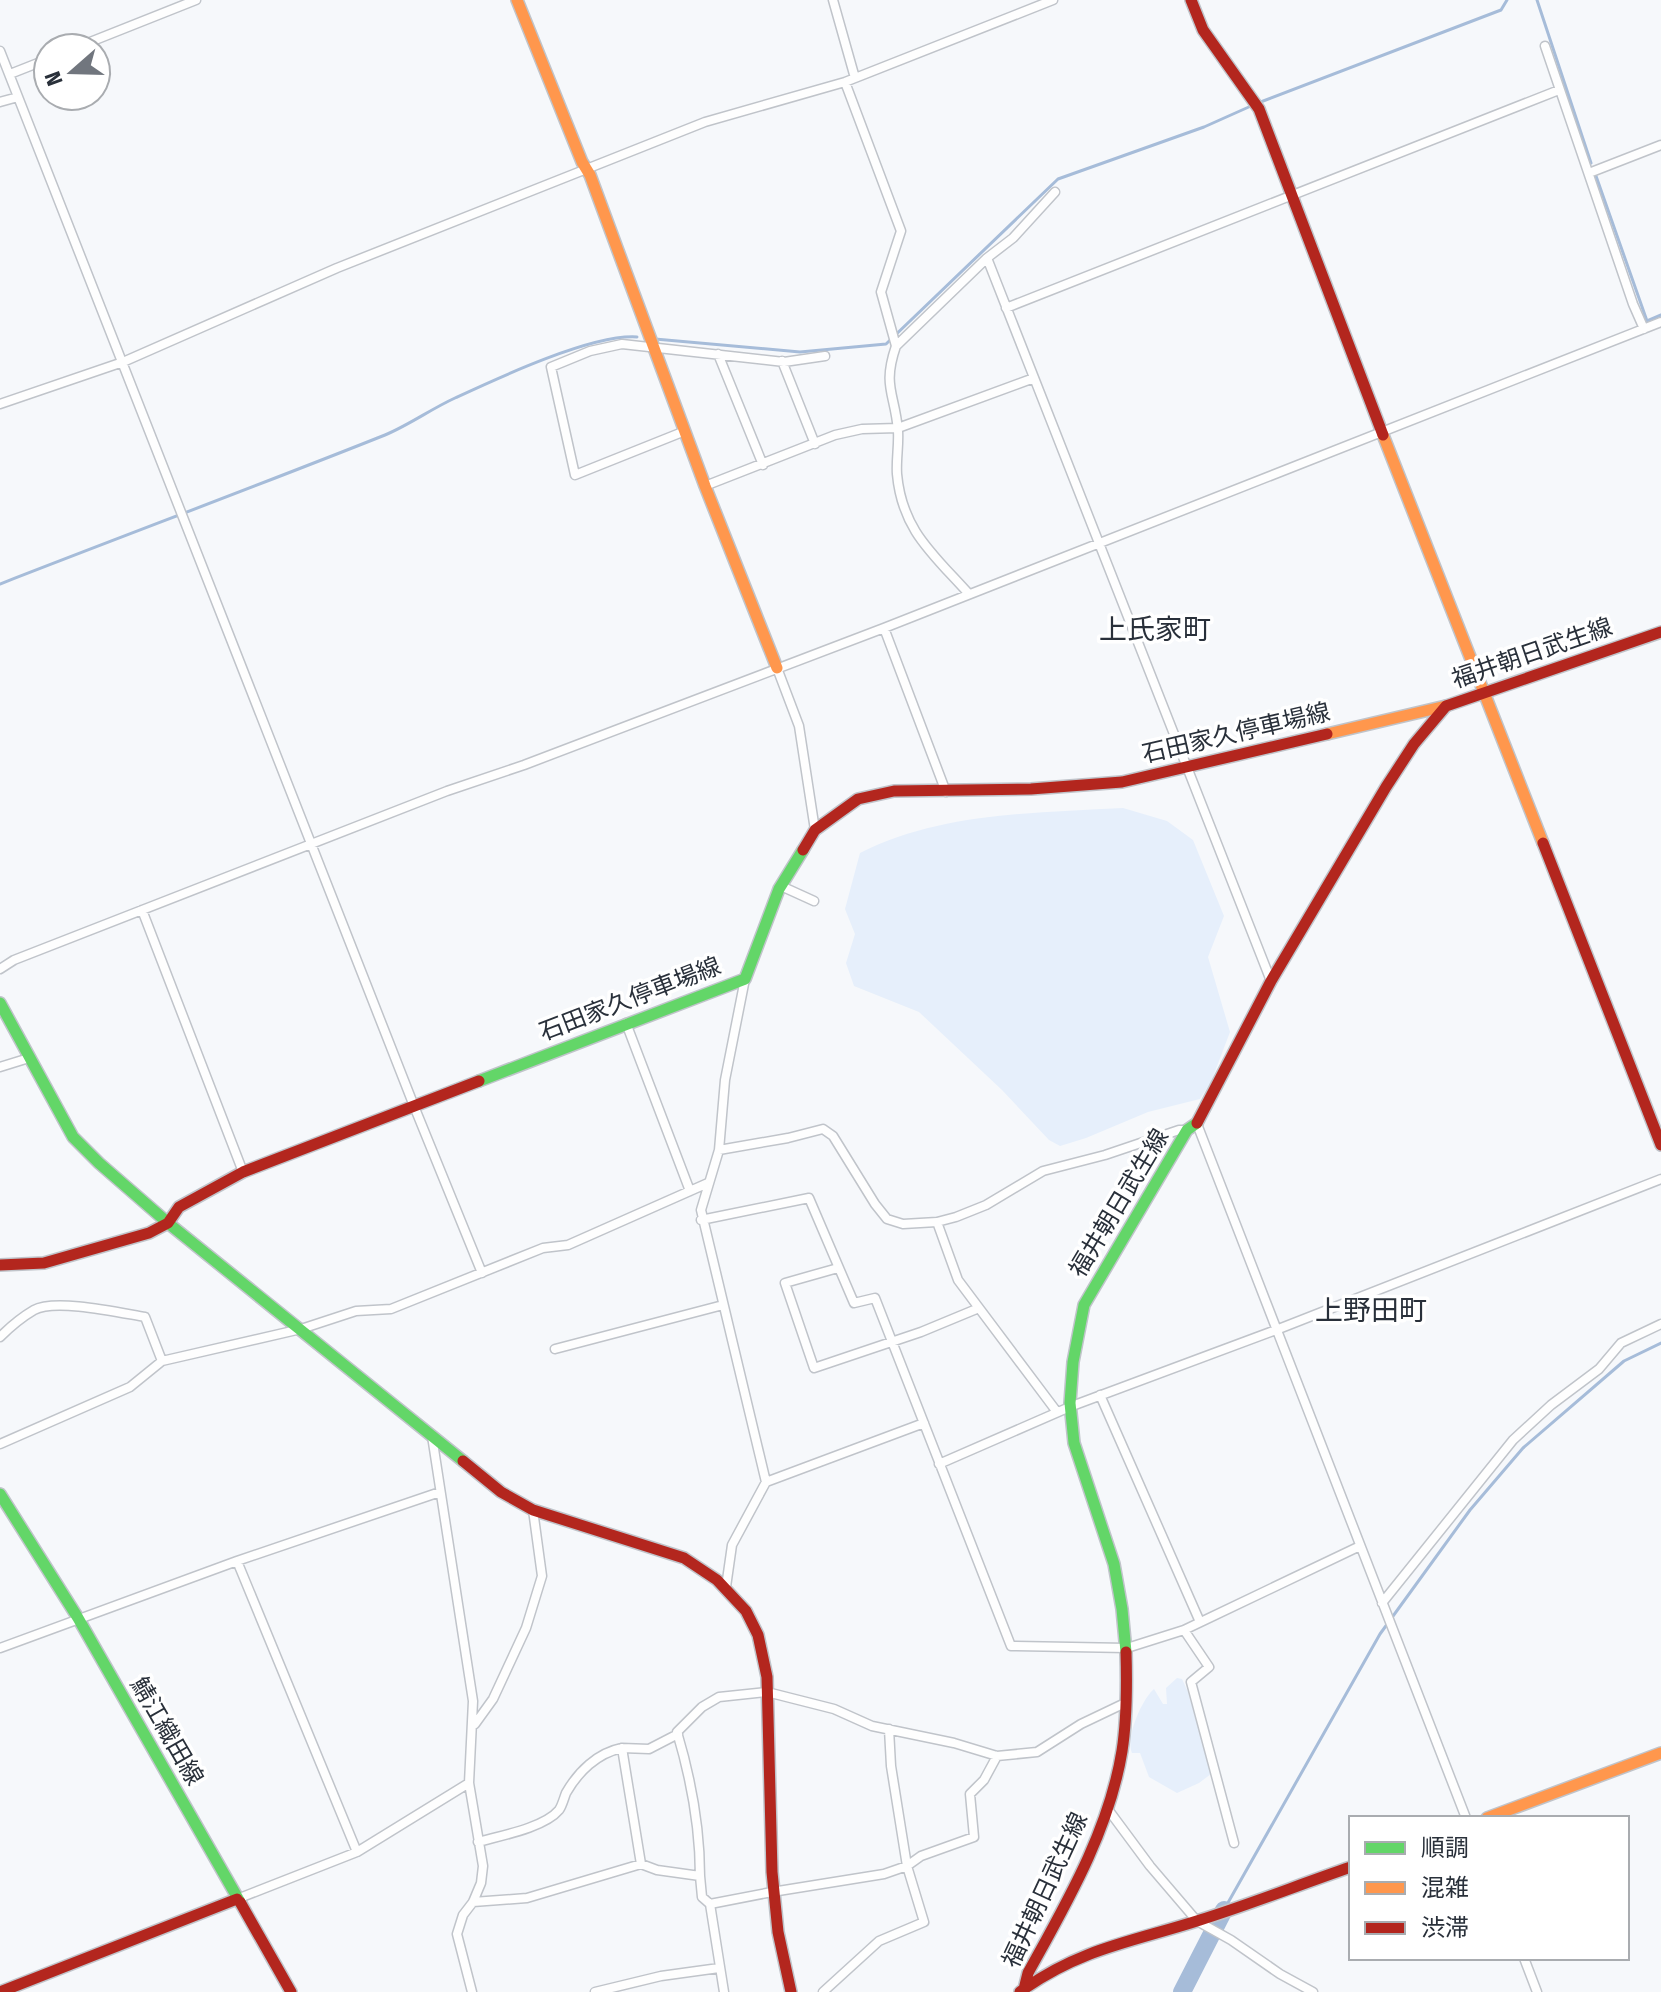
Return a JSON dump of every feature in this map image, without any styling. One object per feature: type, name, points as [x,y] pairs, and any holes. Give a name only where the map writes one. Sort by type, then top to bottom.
[{"type":"street","points":[[112,33],[196,0]]},
{"type":"street","points":[[517,0],[586,168],[799,726],[815,830]]},
{"type":"street","points":[[833,0],[855,78]]},
{"type":"street","points":[[0,404],[123,362],[337,268],[705,122],[845,82],[1053,0]]},
{"type":"street","points":[[1191,0],[1203,30],[1257,104],[1661,1145]]},
{"type":"street","points":[[1545,46],[1644,329]]},
{"type":"street","points":[[0,51],[482,1273]]},
{"type":"street","points":[[10,74],[32,65]]},
{"type":"street","points":[[845,82],[901,231],[881,292],[894,341],[889,389],[898,428],[897,475],[905,514],[913,531],[968,593]]},
{"type":"street","points":[[1006,308],[1559,90]]},
{"type":"street","points":[[0,102],[18,97]]},
{"type":"street","points":[[1589,173],[1661,145]]},
{"type":"street","points":[[894,341],[1013,238],[1055,192]]},
{"type":"street","points":[[987,258],[1271,981]]},
{"type":"street","points":[[0,969],[14,960],[447,791],[524,765],[884,628],[1661,322]]},
{"type":"street","points":[[680,433],[575,475],[551,367],[590,351],[622,344],[782,361],[825,356]]},
{"type":"street","points":[[718,354],[763,465]]},
{"type":"street","points":[[782,361],[815,444]]},
{"type":"street","points":[[705,486],[835,435],[862,429],[898,428],[1034,378]]},
{"type":"street","points":[[884,628],[946,792]]},
{"type":"street","name":"福井朝日武生線","points":[[1022,1990],[1091,1851],[1120,1762],[1125,1728],[1127,1648],[1114,1565],[1077,1458],[1072,1369],[1077,1329],[1084,1305],[1192,1127],[1271,981],[1386,787],[1414,744],[1446,706],[1661,632]]},
{"type":"street","name":"石田家久停車場線","points":[[0,1265],[44,1263],[149,1233],[168,1223],[179,1207],[243,1172],[745,979],[781,886],[815,830],[858,799],[894,791],[946,792],[1122,782],[1446,706]]},
{"type":"street","points":[[781,886],[814,901]]},
{"type":"street","points":[[142,910],[243,1172]]},
{"type":"street","points":[[745,979],[725,1080],[719,1150],[701,1210],[701,1220],[766,1482]]},
{"type":"street","points":[[0,1003],[73,1137],[99,1163],[168,1223],[501,1492],[533,1510],[684,1558],[706,1570],[726,1587],[757,1632],[763,1653],[767,1692],[772,1892],[779,1952],[791,1992]]},
{"type":"street","points":[[626,1023],[690,1191]]},
{"type":"street","points":[[0,1067],[29,1058]]},
{"type":"street","points":[[719,1150],[823,1129],[833,1136],[853,1172],[887,1219],[903,1224],[937,1222],[986,1205],[1043,1171],[1192,1127],[1276,1330],[1465,1816]]},
{"type":"street","points":[[939,1464],[1072,1406],[1276,1330],[1661,1179]]},
{"type":"street","points":[[0,1444],[130,1387],[162,1361],[301,1329],[356,1311],[391,1309],[543,1248],[568,1245],[708,1183]]},
{"type":"street","points":[[701,1220],[809,1198],[854,1303],[875,1298],[1011,1646],[1127,1648],[1184,1630],[1360,1546]]},
{"type":"street","points":[[937,1222],[958,1280],[1057,1412]]},
{"type":"street","points":[[838,1268],[785,1283],[814,1368],[979,1308]]},
{"type":"street","points":[[555,1349],[723,1305]]},
{"type":"street","points":[[0,1337],[34,1310],[45,1306],[95,1308],[145,1317],[162,1361]]},
{"type":"street","points":[[1382,1603],[1513,1440],[1551,1405],[1599,1369],[1621,1343],[1661,1324]]},
{"type":"street","points":[[1100,1395],[1200,1622]]},
{"type":"street","points":[[726,1587],[732,1545],[766,1482],[924,1423]]},
{"type":"street","points":[[431,1435],[473,1701],[469,1783],[483,1866],[481,1883],[463,1915],[457,1934],[472,1992]]},
{"type":"street","points":[[0,1648],[237,1561],[440,1492]]},
{"type":"street","name":"鯖江織田線","points":[[0,1494],[78,1618],[291,1992]]},
{"type":"street","points":[[472,1728],[493,1699],[526,1628],[542,1576],[533,1510]]},
{"type":"street","points":[[237,1561],[357,1852]]},
{"type":"street","points":[[1184,1630],[1209,1667],[1191,1682],[1234,1843]]},
{"type":"street","points":[[724,1992],[710,1904],[702,1897],[693,1783],[677,1732],[702,1707],[719,1697],[767,1692],[834,1709],[872,1726],[954,1743],[997,1756],[1037,1752],[1081,1724],[1125,1703]]},
{"type":"street","points":[[823,1992],[879,1941],[924,1922],[907,1866],[891,1766],[889,1729]]},
{"type":"street","points":[[478,1842],[517,1832],[559,1810],[576,1777],[606,1751],[649,1749],[678,1734]]},
{"type":"street","points":[[622,1748],[641,1864]]},
{"type":"street","points":[[1492,1816],[1661,1753]]},
{"type":"street","points":[[710,1904],[884,1874],[907,1866],[921,1856],[974,1837],[970,1794],[984,1780],[997,1756]]},
{"type":"street","points":[[0,1992],[357,1852],[469,1783]]},
{"type":"street","points":[[1107,1808],[1150,1866],[1197,1921],[1313,1992]]},
{"type":"street","points":[[473,1902],[527,1898],[641,1864],[657,1870],[700,1876]]},
{"type":"street","points":[[1022,1990],[1052,1969],[1089,1950],[1197,1921],[1349,1868]]},
{"type":"street","points":[[1525,1960],[1537,1992]]},
{"type":"street","points":[[595,1992],[661,1976],[719,1968]]},
{"type":"shaded area","points":[[1123,808],[1167,821],[1193,840],[1224,916],[1208,957],[1230,1032],[1211,1082],[1200,1099],[1148,1112],[1060,1146],[1049,1140],[1002,1090],[919,1012],[854,986],[846,963],[855,934],[845,909],[860,853],[891,840],[923,829],[988,817]]},
{"type":"shaded area","points":[[1177,1678],[1182,1679],[1188,1692],[1211,1774],[1177,1793],[1149,1777],[1140,1753],[1132,1753],[1130,1746],[1136,1719],[1149,1694],[1154,1689],[1163,1704],[1167,1704],[1166,1688]]},
{"type":"waterway","points":[[1258,103],[1501,10],[1507,0]]},
{"type":"waterway","points":[[1537,0],[1591,163]]},
{"type":"waterway","points":[[655,339],[800,352],[886,344],[1058,179],[1204,127],[1251,106]]},
{"type":"waterway","points":[[1596,176],[1647,321],[1661,315]]},
{"type":"waterway","points":[[0,584],[385,435],[455,398],[545,359],[596,342],[637,337]]},
{"type":"waterway","points":[[1225,1908],[1380,1634],[1470,1510],[1523,1448],[1624,1361],[1661,1343]]},
{"type":"waterway","points":[[1182,1992],[1224,1910]]},
{"type":"traffic: fast","points":[[479,1081],[745,979],[779,889],[803,850]]},
{"type":"traffic: fast","points":[[0,1003],[73,1137],[99,1163],[168,1223],[463,1461]]},
{"type":"traffic: fast","points":[[1126,1652],[1114,1564],[1074,1443],[1070,1403],[1073,1362],[1084,1305],[1187,1130],[1197,1123]]},
{"type":"traffic: fast","points":[[0,1494],[78,1618],[240,1902]]},
{"type":"traffic: slow","points":[[517,0],[590,175],[705,486],[777,668]]},
{"type":"traffic: slow","points":[[1383,435],[1543,843]]},
{"type":"traffic: slow","points":[[1327,734],[1446,706]]},
{"type":"traffic: slow","points":[[1492,1816],[1661,1753]]},
{"type":"traffic: jam","points":[[1191,0],[1203,30],[1259,109],[1383,435]]},
{"type":"traffic: jam","points":[[1197,1123],[1271,981],[1386,787],[1414,744],[1446,706],[1661,632]]},
{"type":"traffic: jam","points":[[803,850],[815,830],[858,799],[894,791],[1031,789],[1122,782],[1327,734]]},
{"type":"traffic: jam","points":[[1543,843],[1661,1145]]},
{"type":"traffic: jam","points":[[0,1265],[44,1263],[149,1233],[168,1223],[179,1207],[243,1172],[479,1081]]},
{"type":"traffic: jam","points":[[463,1461],[501,1492],[533,1510],[684,1558],[717,1580],[746,1611],[758,1635],[767,1677],[772,1872],[778,1932],[791,1992]]},
{"type":"traffic: jam","points":[[1020,1992],[1084,1866],[1107,1810],[1124,1739],[1126,1652]]},
{"type":"traffic: jam","points":[[1024,1989],[1067,1964],[1109,1947],[1219,1914],[1349,1868]]},
{"type":"traffic: jam","points":[[0,1992],[237,1899]]},
{"type":"traffic: jam","points":[[240,1902],[291,1992]]},
{"type":"district","name":"上氏家町","points":[[1155,629]]},
{"type":"district","name":"上野田町","points":[[1371,1310]]}]
